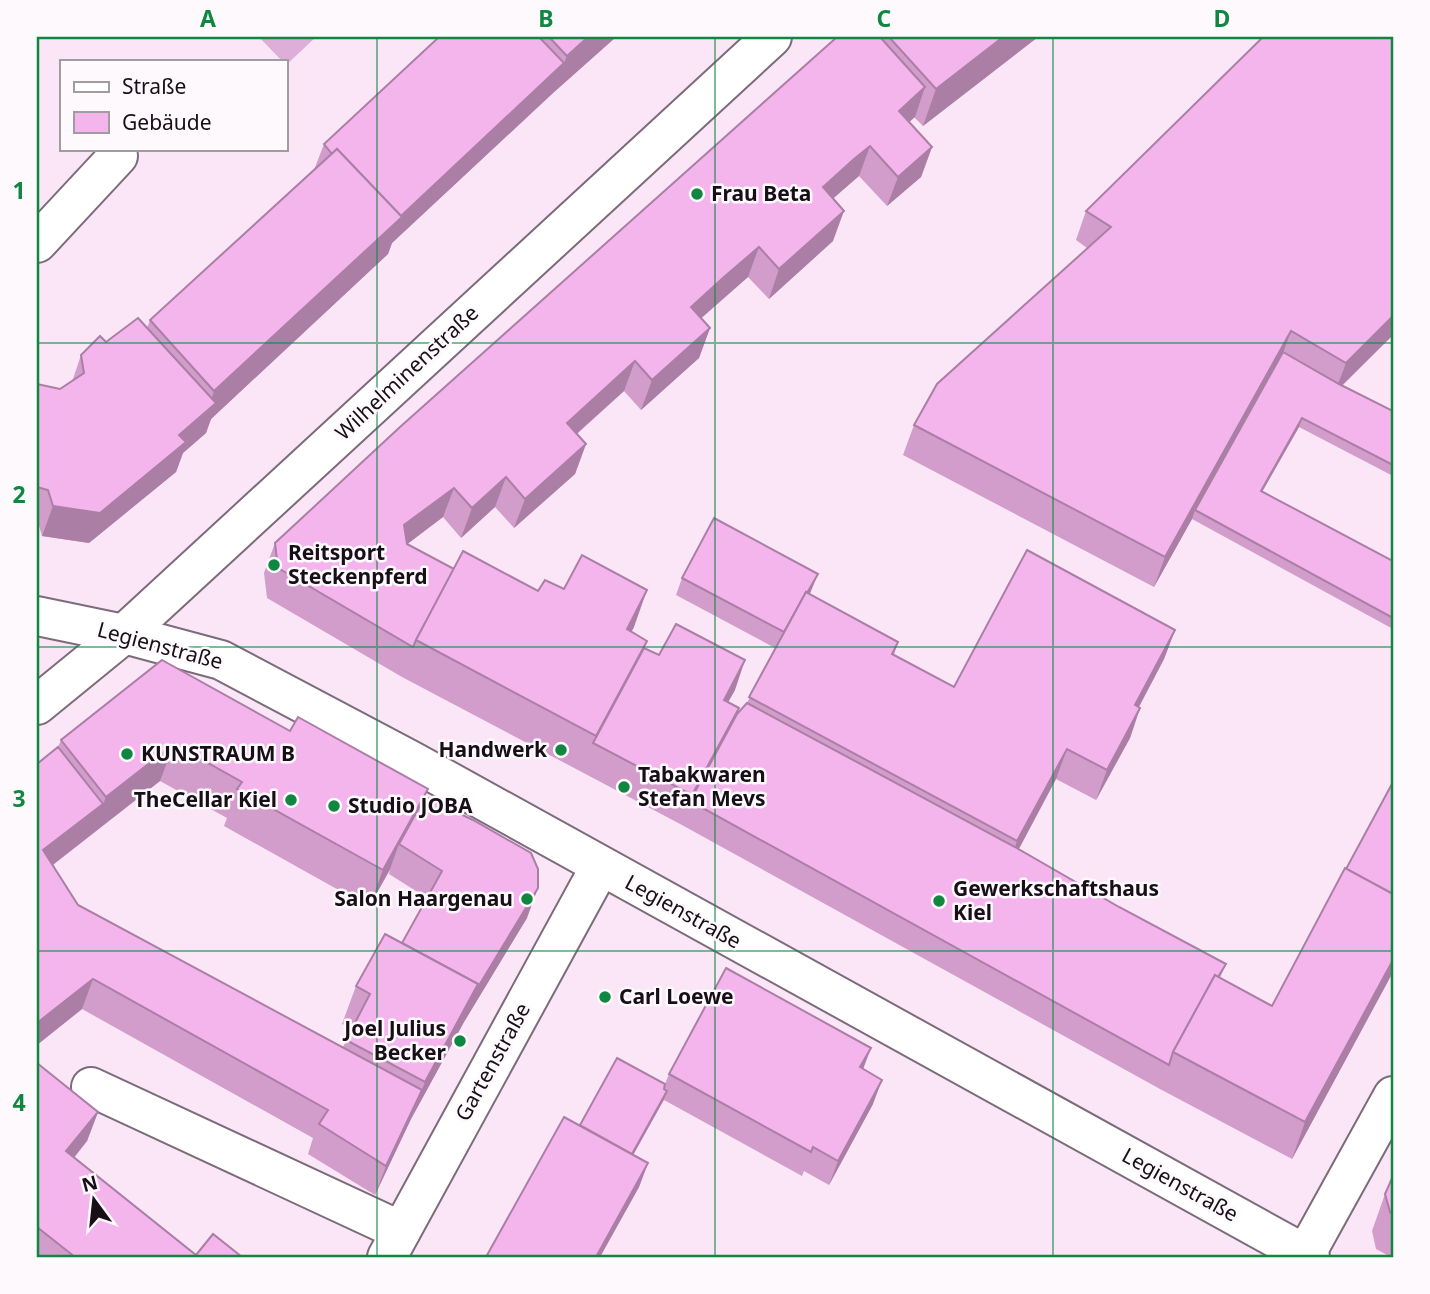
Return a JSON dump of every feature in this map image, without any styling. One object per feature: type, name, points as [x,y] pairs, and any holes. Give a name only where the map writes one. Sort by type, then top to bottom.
[{"type":"street","name":"Wilhelminenstraße","points":[[37,705],[124,634],[772,37]]},
{"type":"street","points":[[37,243],[118,156]]},
{"type":"street","name":"Legienstraße","points":[[37,616],[124,634],[222,660],[412,761],[1306,1256]]},
{"type":"street","name":"Gartenstraße","points":[[394,1244],[600,866]]},
{"type":"street","points":[[91,1087],[394,1244]]},
{"type":"street","points":[[1306,1256],[1393,1096]]},
{"type":"shaded area","points":[[259,37],[316,37],[287,64],[287,60],[281,60]]},
{"type":"building","points":[[439,37],[539,37],[564,63],[401,216],[337,149],[332,154],[324,144]]},
{"type":"building","points":[[549,37],[588,37],[567,56]]},
{"type":"building","points":[[837,37],[880,37],[925,87],[899,111],[932,147],[898,177],[870,146],[854,159],[823,187],[844,211],[779,269],[759,247],[724,277],[691,307],[710,328],[652,380],[635,361],[567,423],[586,444],[525,499],[506,477],[472,508],[454,488],[404,525],[407,544],[454,569],[413,647],[278,568],[275,543],[400,427]]},
{"type":"building","points":[[889,37],[1003,37],[936,89]]},
{"type":"building","points":[[1263,37],[1393,37],[1393,316],[1346,363],[1291,331],[1165,557],[914,425],[937,384],[1111,227],[1086,211]]},
{"type":"building","points":[[337,149],[402,217],[214,391],[150,320]]},
{"type":"building","points":[[138,318],[216,403],[179,435],[186,442],[100,513],[53,506],[48,490],[37,487],[37,384],[60,389],[84,373],[81,355],[100,336],[106,342]]},
{"type":"building","points":[[1283,352],[1393,411],[1393,465],[1302,418],[1261,491],[1393,561],[1393,618],[1195,510]]},
{"type":"building","points":[[714,518],[818,574],[784,632],[682,578]]},
{"type":"building","points":[[1027,550],[1175,630],[1135,705],[1140,708],[1107,770],[1067,749],[1017,841],[749,697],[806,592],[898,642],[892,654],[954,687]]},
{"type":"building","points":[[463,551],[538,591],[545,580],[564,589],[582,555],[647,590],[627,629],[647,641],[596,736],[416,640]]},
{"type":"building","points":[[676,624],[745,660],[724,700],[739,708],[692,795],[593,743],[644,648],[659,655]]},
{"type":"building","points":[[162,660],[290,731],[298,717],[428,789],[383,870],[237,789],[242,782],[174,744],[106,797],[61,740]]},
{"type":"building","name":"Gewerkschaftshaus Kiel","points":[[747,703],[1226,964],[1218,977],[1215,975],[1173,1052],[1169,1065],[690,801],[737,714]]},
{"type":"building","points":[[58,747],[103,804],[43,850],[78,905],[422,1090],[386,1166],[319,1124],[328,1110],[93,979],[37,1023],[37,764]]},
{"type":"building","points":[[1393,782],[1393,894],[1346,869]]},
{"type":"building","points":[[425,797],[531,853],[538,869],[538,888],[475,992],[478,984],[402,943],[442,871],[399,844]]},
{"type":"building","points":[[1345,868],[1393,894],[1393,960],[1305,1122],[1173,1052],[1215,975],[1272,1006]]},
{"type":"building","points":[[385,934],[478,984],[425,1082],[346,1040],[370,994],[356,986]]},
{"type":"building","points":[[726,968],[871,1048],[860,1067],[882,1080],[838,1161],[813,1147],[811,1152],[669,1074]]},
{"type":"building","points":[[617,1058],[665,1084],[664,1089],[667,1091],[632,1154],[580,1125]]},
{"type":"building","points":[[37,1063],[98,1112],[66,1151],[196,1255],[213,1234],[242,1257],[75,1257],[37,1227]]},
{"type":"building","points":[[564,1117],[648,1163],[596,1257],[486,1257]]},
{"type":"building","points":[[1393,1176],[1393,1214],[1385,1194]]},
{"type":"place","name":"Frau Beta","points":[[697,194]]},
{"type":"place","name":"Reitsport Steckenpferd","points":[[274,565]]},
{"type":"place","name":"Handwerk","points":[[561,750]]},
{"type":"place","name":"KUNSTRAUM B","points":[[127,754]]},
{"type":"place","name":"Tabakwaren Stefan Mevs","points":[[624,787]]},
{"type":"place","name":"TheCellar Kiel","points":[[291,800]]},
{"type":"place","name":"Studio JOBA","points":[[334,806]]},
{"type":"place","name":"Salon Haargenau","points":[[527,899]]},
{"type":"place","name":"Gewerkschaftshaus Kiel","points":[[939,901]]},
{"type":"place","name":"Carl Loewe","points":[[605,997]]},
{"type":"place","name":"Joel Julius Becker","points":[[460,1041]]}]
